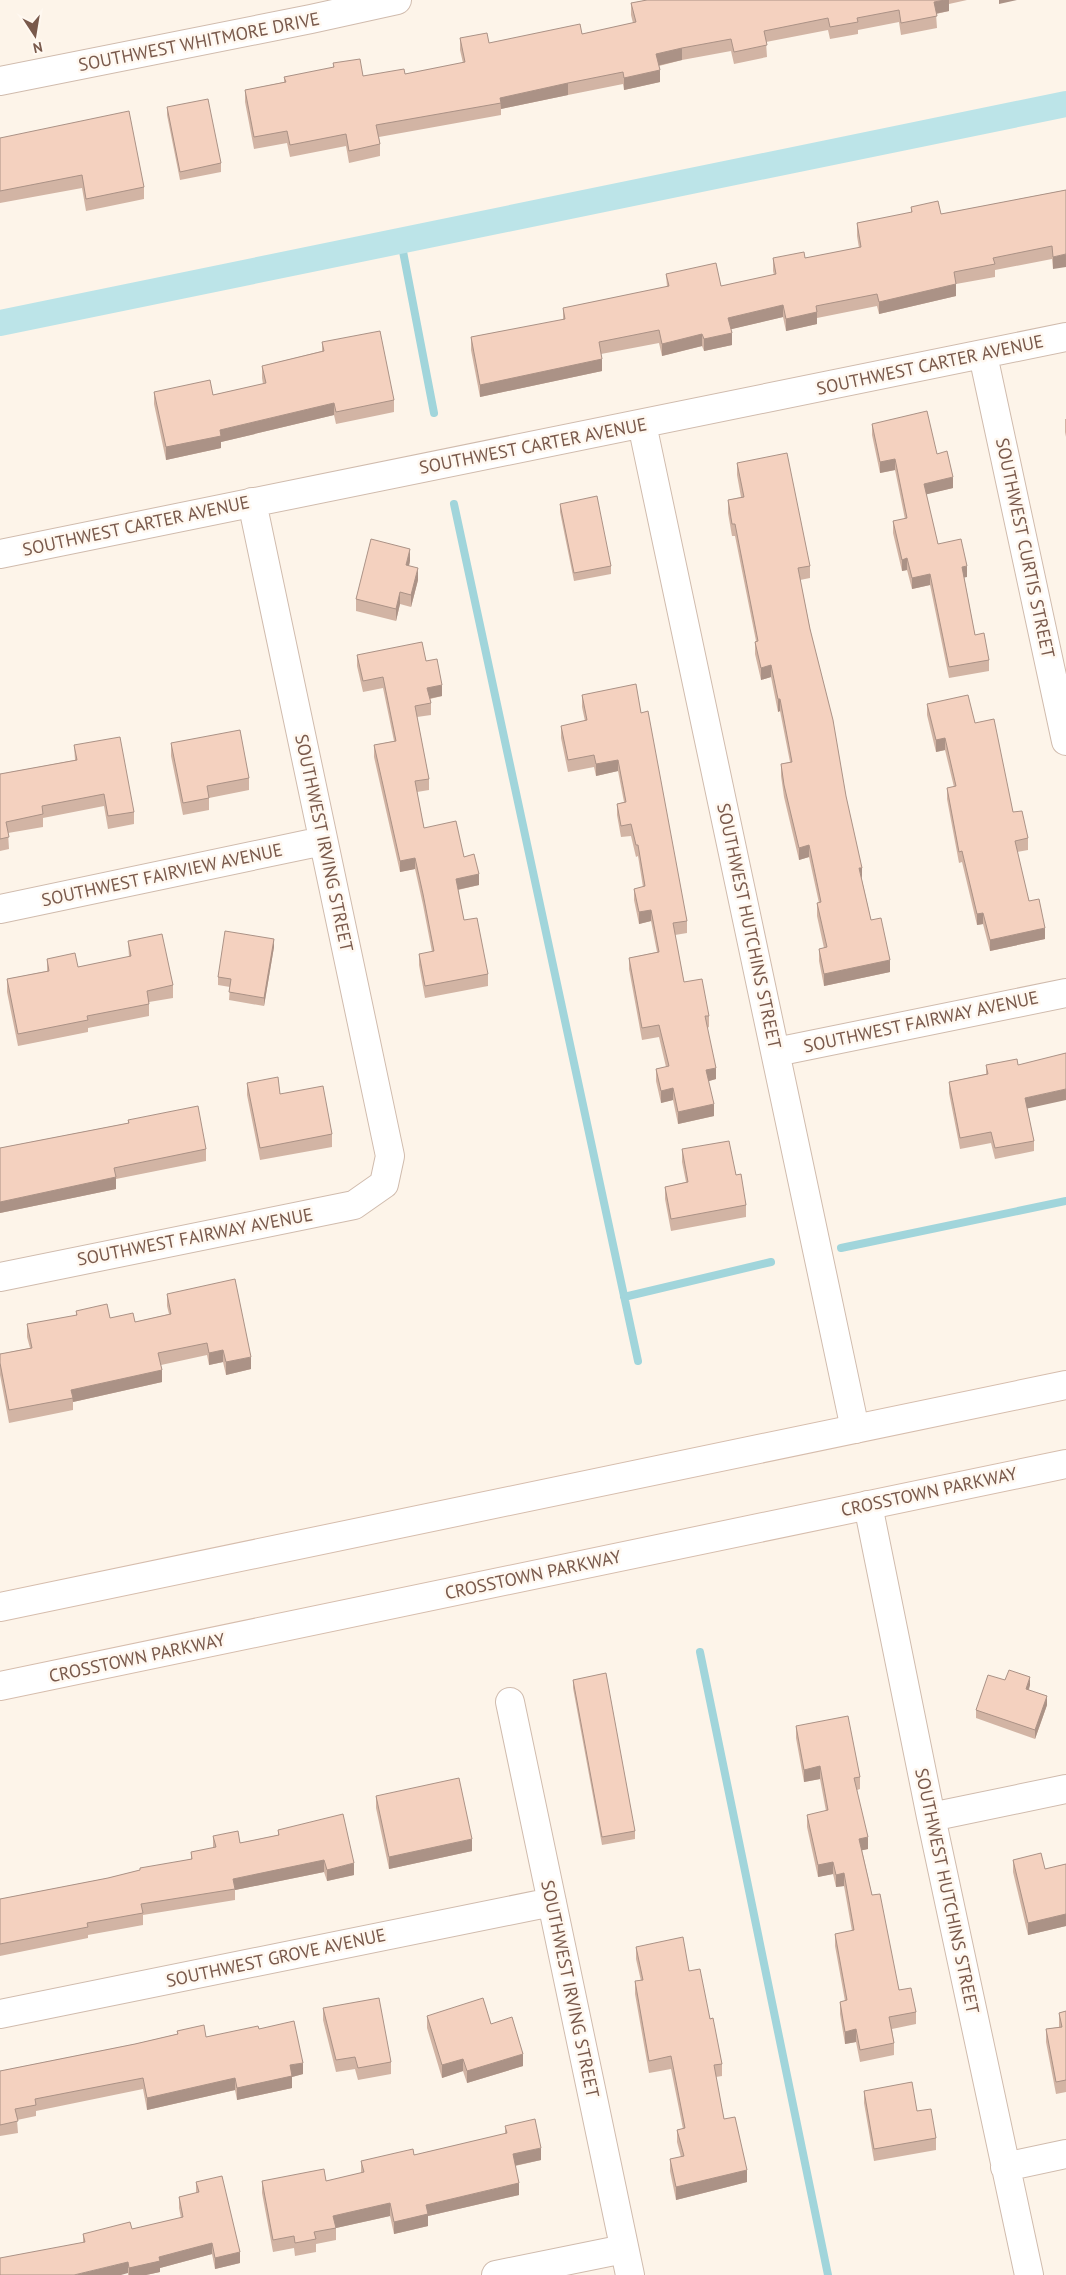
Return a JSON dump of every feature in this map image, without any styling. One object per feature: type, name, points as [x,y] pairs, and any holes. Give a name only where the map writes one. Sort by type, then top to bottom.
[{"type":"street","name":"SOUTHWEST WHITMORE DRIVE","points":[[0,81],[307,10],[397,0]]},
{"type":"street","name":"SOUTHWEST CARTER AVENUE","points":[[0,554],[1066,337]]},
{"type":"street","name":"SOUTHWEST CURTIS STREET","points":[[984,355],[1066,741]]},
{"type":"street","name":"SOUTHWEST HUTCHINS STREET","points":[[642,424],[855,1429]]},
{"type":"street","name":"SOUTHWEST IRVING STREET","points":[[252,502],[390,1156],[384,1184]]},
{"type":"street","name":"SOUTHWEST FAIRVIEW AVENUE","points":[[0,909],[323,841]]},
{"type":"street","name":"SOUTHWEST FAIRWAY AVENUE","points":[[776,1052],[1066,992]]},
{"type":"street","name":"SOUTHWEST FAIRWAY AVENUE","points":[[0,1276],[354,1205],[384,1184]]},
{"type":"street","points":[[0,1607],[1066,1385]]},
{"type":"street","name":"CROSSTOWN PARKWAY","points":[[0,1686],[1066,1464]]},
{"type":"street","name":"SOUTHWEST HUTCHINS STREET","points":[[868,1505],[931,1817],[1029,2275]]},
{"type":"street","name":"SOUTHWEST IRVING STREET","points":[[510,1702],[630,2275]]},
{"type":"street","points":[[931,1817],[1066,1789]]},
{"type":"street","name":"SOUTHWEST GROVE AVENUE","points":[[0,2014],[552,1902]]},
{"type":"street","points":[[1005,2167],[1066,2154]]},
{"type":"street","points":[[496,2275],[624,2248]]},
{"type":"building","points":[[647,0],[945,0],[934,2],[937,16],[901,23],[899,10],[857,18],[858,22],[830,27],[828,18],[764,31],[767,45],[734,52],[731,39],[656,54],[660,70],[624,78],[623,72],[500,98],[501,103],[376,125],[380,144],[349,151],[346,134],[290,145],[287,131],[254,137],[245,90],[286,82],[284,77],[334,67],[333,63],[360,59],[363,76],[404,69],[405,74],[465,62],[460,38],[487,33],[489,43],[580,24],[582,34],[636,22],[631,3]]},
{"type":"building","points":[[208,99],[221,163],[180,172],[167,107]]},
{"type":"building","points":[[129,111],[144,187],[86,199],[82,175],[0,191],[0,138]]},
{"type":"building","points":[[1066,190],[1066,254],[1053,257],[1052,246],[993,258],[995,264],[954,272],[956,284],[879,302],[877,294],[816,306],[817,312],[786,319],[783,305],[728,318],[732,333],[704,339],[702,334],[662,344],[659,330],[599,342],[602,359],[480,385],[471,337],[565,319],[563,308],[669,286],[666,274],[716,263],[721,286],[776,274],[773,258],[804,252],[805,258],[861,247],[857,223],[912,212],[911,207],[938,201],[941,214]]},
{"type":"building","points":[[380,331],[394,400],[336,412],[334,403],[220,430],[221,436],[166,447],[154,392],[210,380],[213,395],[266,383],[262,366],[324,351],[322,342]]},
{"type":"building","points":[[927,411],[937,454],[947,451],[953,477],[924,484],[938,544],[961,539],[967,566],[962,567],[975,635],[984,633],[989,660],[949,667],[930,574],[912,578],[907,558],[902,560],[893,521],[907,518],[895,459],[880,462],[872,424]]},
{"type":"building","points":[[787,453],[810,566],[798,568],[810,629],[833,720],[846,796],[862,868],[859,868],[871,920],[881,918],[890,960],[824,974],[819,949],[827,947],[817,903],[821,902],[809,845],[799,848],[784,785],[781,764],[792,762],[780,699],[778,699],[771,665],[761,668],[755,642],[758,641],[735,524],[732,524],[728,500],[744,497],[737,463]]},
{"type":"building","points":[[597,496],[611,566],[574,573],[560,504]]},
{"type":"building","points":[[371,539],[410,549],[406,565],[418,568],[411,595],[400,592],[396,609],[356,599]]},
{"type":"building","points":[[422,642],[426,661],[437,659],[442,685],[427,688],[431,703],[415,706],[429,779],[415,781],[424,828],[456,821],[464,857],[474,854],[479,874],[456,879],[464,920],[477,918],[488,974],[425,986],[419,954],[434,951],[423,894],[415,858],[400,861],[374,745],[396,741],[383,677],[363,681],[357,655]]},
{"type":"building","points":[[636,684],[641,713],[648,711],[687,921],[673,923],[684,982],[702,979],[709,1016],[705,1016],[716,1068],[706,1070],[714,1104],[678,1112],[673,1088],[661,1091],[656,1069],[669,1066],[659,1025],[642,1028],[629,958],[659,952],[651,910],[639,912],[634,889],[645,886],[638,845],[636,845],[631,824],[621,826],[617,804],[626,802],[618,760],[596,764],[594,755],[568,760],[561,726],[587,720],[582,695]]},
{"type":"building","points":[[968,695],[975,723],[994,719],[1013,812],[1022,811],[1028,838],[1015,841],[1029,901],[1039,899],[1045,928],[990,940],[983,913],[977,914],[962,851],[959,852],[947,788],[956,786],[945,738],[936,740],[927,704]]},
{"type":"building","points":[[240,730],[249,778],[207,786],[209,798],[183,803],[171,743]]},
{"type":"building","points":[[120,737],[134,812],[108,816],[104,794],[42,806],[43,814],[6,822],[9,837],[0,839],[0,774],[77,760],[74,745]]},
{"type":"building","points":[[225,931],[274,939],[264,998],[229,992],[231,979],[218,977]]},
{"type":"building","points":[[162,934],[173,985],[147,991],[149,1004],[87,1016],[88,1020],[18,1034],[7,979],[49,971],[47,959],[75,953],[78,967],[131,956],[128,941]]},
{"type":"building","points":[[1066,1053],[1066,1089],[1025,1098],[1034,1141],[995,1148],[991,1132],[960,1138],[949,1082],[988,1074],[986,1065],[1017,1059],[1018,1065]]},
{"type":"building","points":[[278,1077],[280,1094],[323,1086],[332,1134],[260,1148],[247,1083]]},
{"type":"building","points":[[198,1106],[206,1149],[114,1168],[116,1177],[0,1202],[0,1148],[129,1123],[128,1120]]},
{"type":"building","points":[[729,1141],[736,1175],[741,1174],[746,1205],[671,1219],[665,1187],[688,1182],[682,1149]]},
{"type":"building","points":[[235,1279],[251,1357],[226,1362],[223,1350],[209,1353],[207,1343],[158,1353],[162,1370],[71,1390],[73,1398],[9,1410],[0,1354],[32,1348],[27,1324],[77,1315],[76,1311],[107,1304],[110,1318],[133,1313],[135,1322],[171,1314],[167,1294]]},
{"type":"building","points":[[1009,1670],[1030,1677],[1026,1689],[1047,1696],[1035,1730],[976,1710],[988,1675],[1005,1680]]},
{"type":"building","points":[[606,1673],[635,1831],[602,1837],[573,1680]]},
{"type":"building","points":[[848,1716],[860,1777],[854,1778],[868,1837],[859,1839],[872,1895],[880,1894],[899,1990],[911,1988],[916,2012],[889,2017],[894,2043],[860,2050],[856,2029],[845,2032],[840,2002],[847,2000],[835,1934],[854,1930],[844,1873],[836,1875],[833,1862],[818,1865],[807,1815],[828,1810],[820,1766],[804,1770],[796,1726]]},
{"type":"building","points":[[459,1778],[472,1839],[389,1857],[376,1796]]},
{"type":"building","points":[[343,1814],[354,1863],[327,1870],[324,1860],[233,1879],[235,1889],[141,1904],[143,1913],[87,1923],[88,1927],[0,1944],[0,1899],[108,1878],[140,1870],[140,1868],[192,1859],[191,1852],[216,1847],[213,1836],[238,1831],[240,1843],[279,1835],[278,1830]]},
{"type":"building","points":[[1041,1853],[1045,1869],[1066,1864],[1066,1914],[1028,1923],[1013,1860]]},
{"type":"building","points":[[683,1937],[689,1971],[700,1969],[710,2019],[713,2018],[722,2064],[714,2065],[724,2119],[735,2117],[747,2170],[676,2187],[670,2159],[684,2156],[677,2130],[685,2128],[671,2056],[649,2061],[635,1981],[643,1980],[636,1947]]},
{"type":"building","points":[[379,1998],[391,2062],[358,2068],[355,2057],[336,2060],[323,2008]]},
{"type":"building","points":[[483,1998],[491,2024],[512,2017],[523,2054],[467,2071],[463,2059],[442,2065],[427,2016]]},
{"type":"building","points":[[1066,2011],[1066,2080],[1056,2082],[1046,2029],[1062,2027],[1059,2013]]},
{"type":"building","points":[[294,2021],[303,2063],[290,2065],[292,2076],[237,2088],[235,2078],[147,2098],[143,2078],[35,2099],[36,2105],[15,2109],[18,2121],[0,2125],[0,2071],[135,2044],[178,2034],[177,2031],[204,2025],[206,2037],[258,2026],[259,2029]]},
{"type":"building","points":[[912,2082],[917,2111],[931,2109],[936,2138],[874,2149],[864,2091]]},
{"type":"building","points":[[535,2119],[541,2148],[513,2154],[519,2183],[426,2205],[428,2214],[394,2222],[390,2203],[333,2216],[336,2228],[314,2232],[316,2239],[295,2243],[294,2236],[273,2240],[262,2181],[324,2169],[326,2181],[364,2172],[361,2161],[413,2149],[414,2155],[507,2133],[505,2126]]},
{"type":"building","points":[[222,2176],[240,2252],[215,2258],[212,2243],[159,2257],[160,2261],[129,2268],[128,2262],[74,2275],[0,2275],[0,2258],[85,2242],[83,2234],[130,2222],[132,2229],[183,2217],[179,2197],[199,2192],[196,2182]]},
{"type":"waterway","points":[[0,323],[1066,104]]},
{"type":"waterway","points":[[401,241],[434,413]]},
{"type":"waterway","points":[[454,504],[638,1361]]},
{"type":"waterway","points":[[841,1248],[1066,1201]]},
{"type":"waterway","points":[[624,1297],[771,1262]]},
{"type":"waterway","points":[[700,1652],[828,2275]]}]
